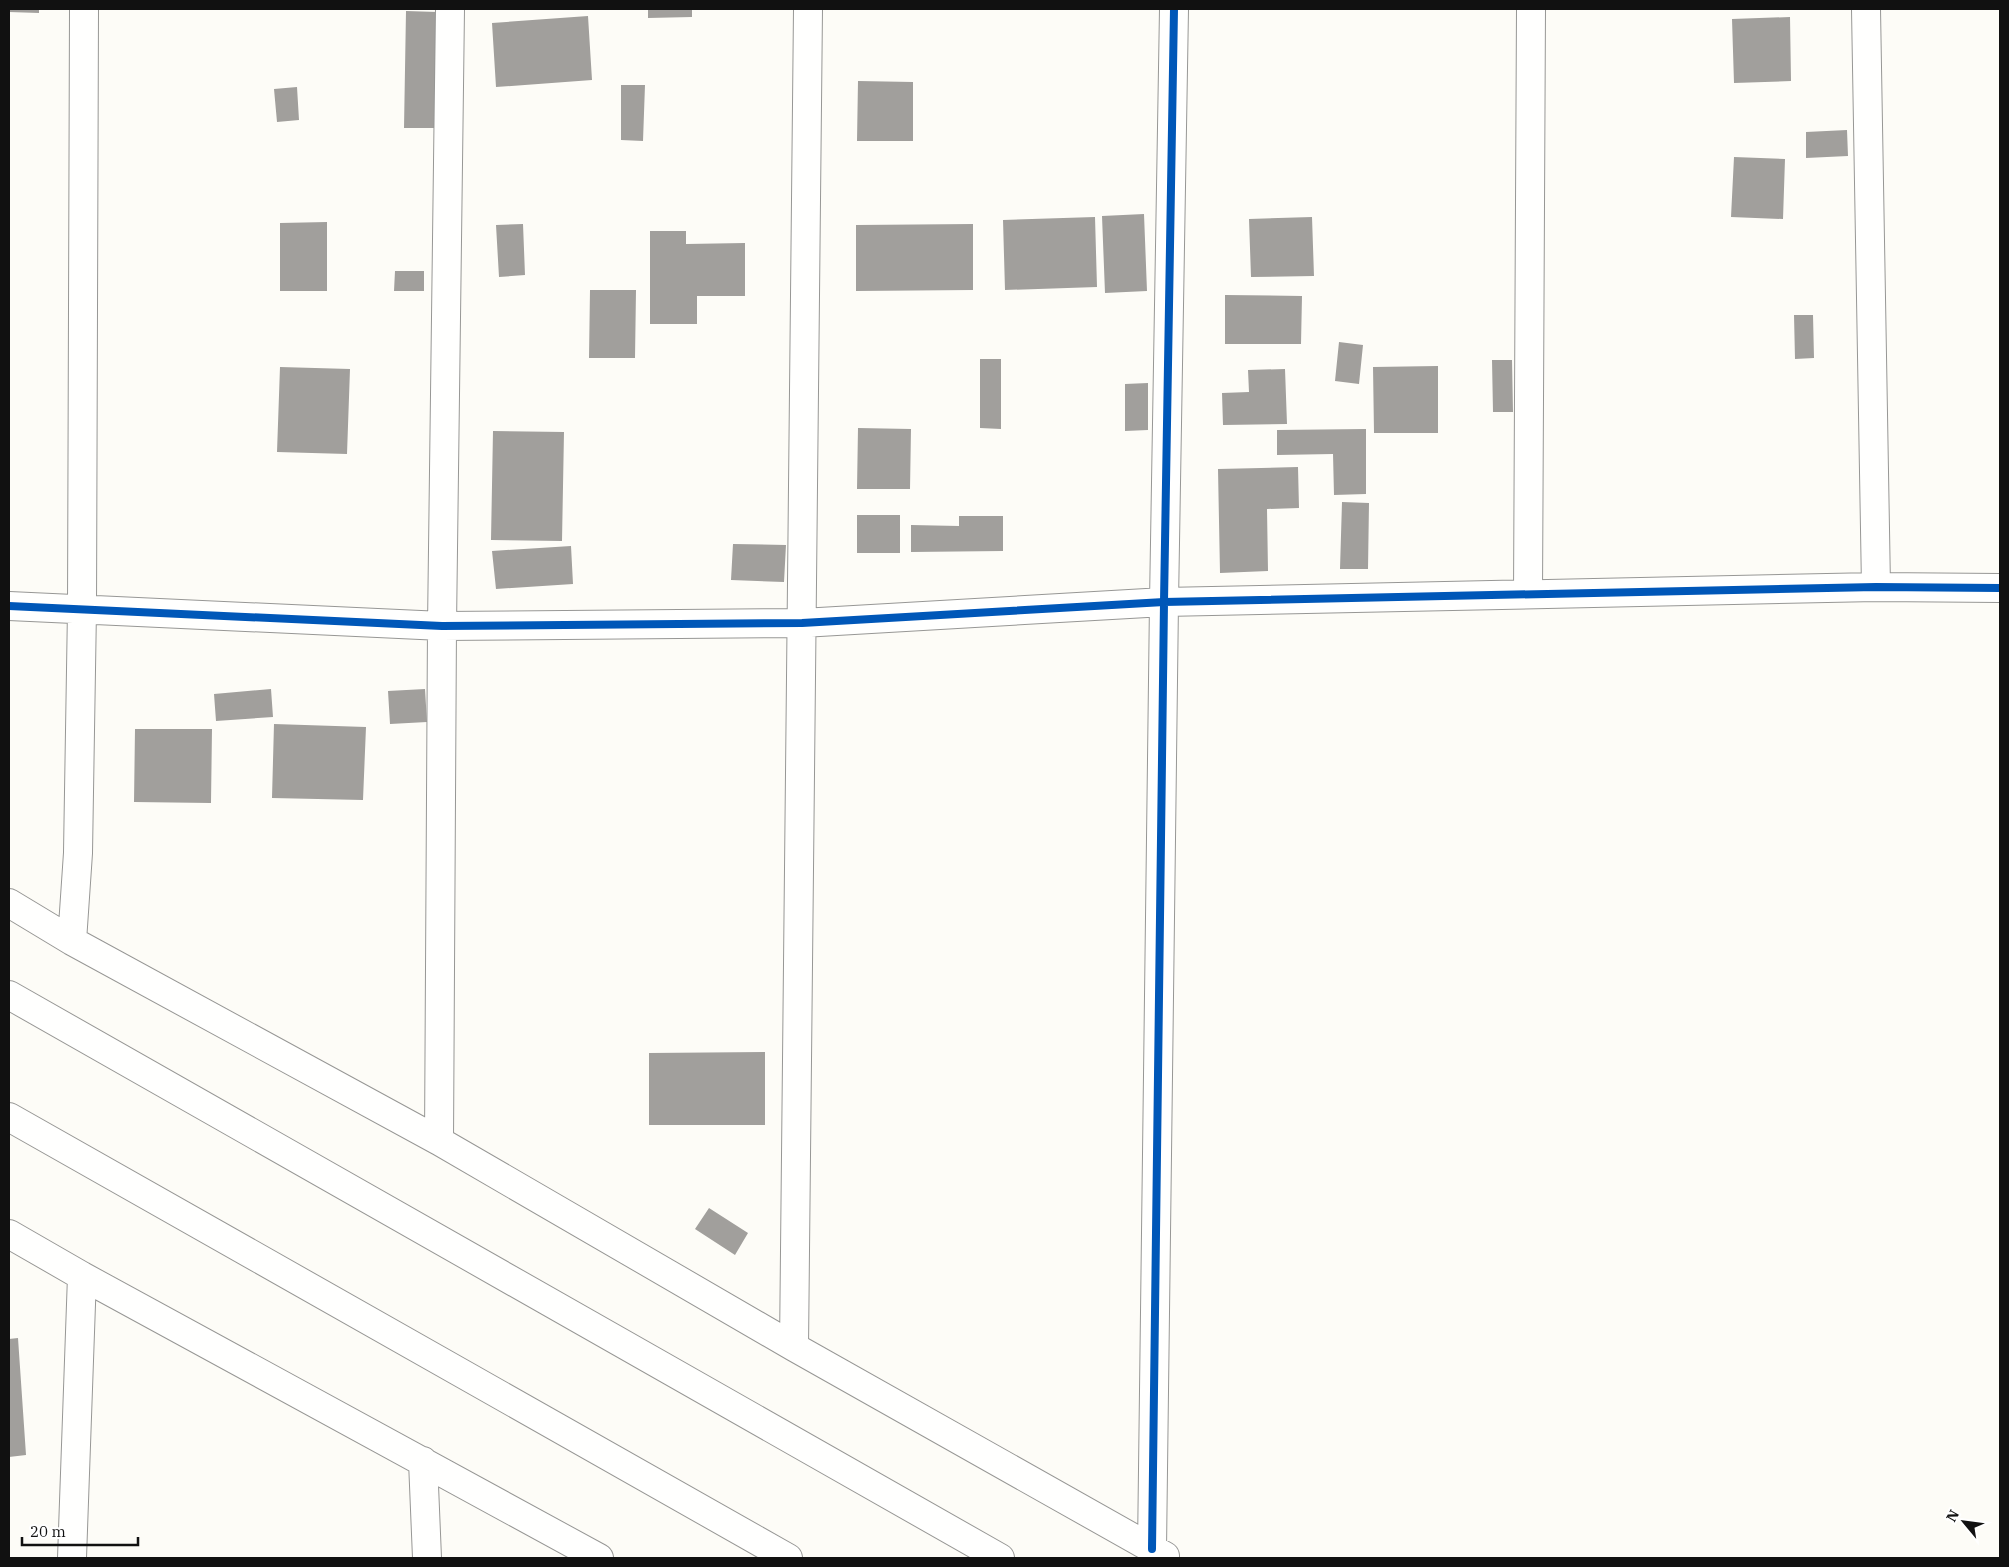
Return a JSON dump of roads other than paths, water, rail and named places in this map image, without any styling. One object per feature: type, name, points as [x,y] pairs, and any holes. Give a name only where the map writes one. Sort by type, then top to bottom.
[{"type":"street","points":[[72,941],[78,853],[82,609],[84,9]]},
{"type":"street","points":[[439,1141],[442,626],[450,9]]},
{"type":"street","points":[[794,1347],[808,9]]},
{"type":"street","points":[[9,903],[72,941],[439,1141],[794,1347],[1160,1554],[1164,602],[1174,9]]},
{"type":"street","points":[[1528,594],[1531,9]]},
{"type":"street","points":[[1866,9],[1876,587]]},
{"type":"street","points":[[9,606],[442,626],[802,624],[1164,602],[1876,587],[2000,588]]},
{"type":"street","points":[[9,995],[1000,1558]]},
{"type":"street","points":[[9,1117],[788,1558]]},
{"type":"street","points":[[9,1234],[82,1276],[599,1558]]},
{"type":"street","points":[[72,1558],[82,1276]]},
{"type":"street","points":[[423,1461],[427,1558]]}]
